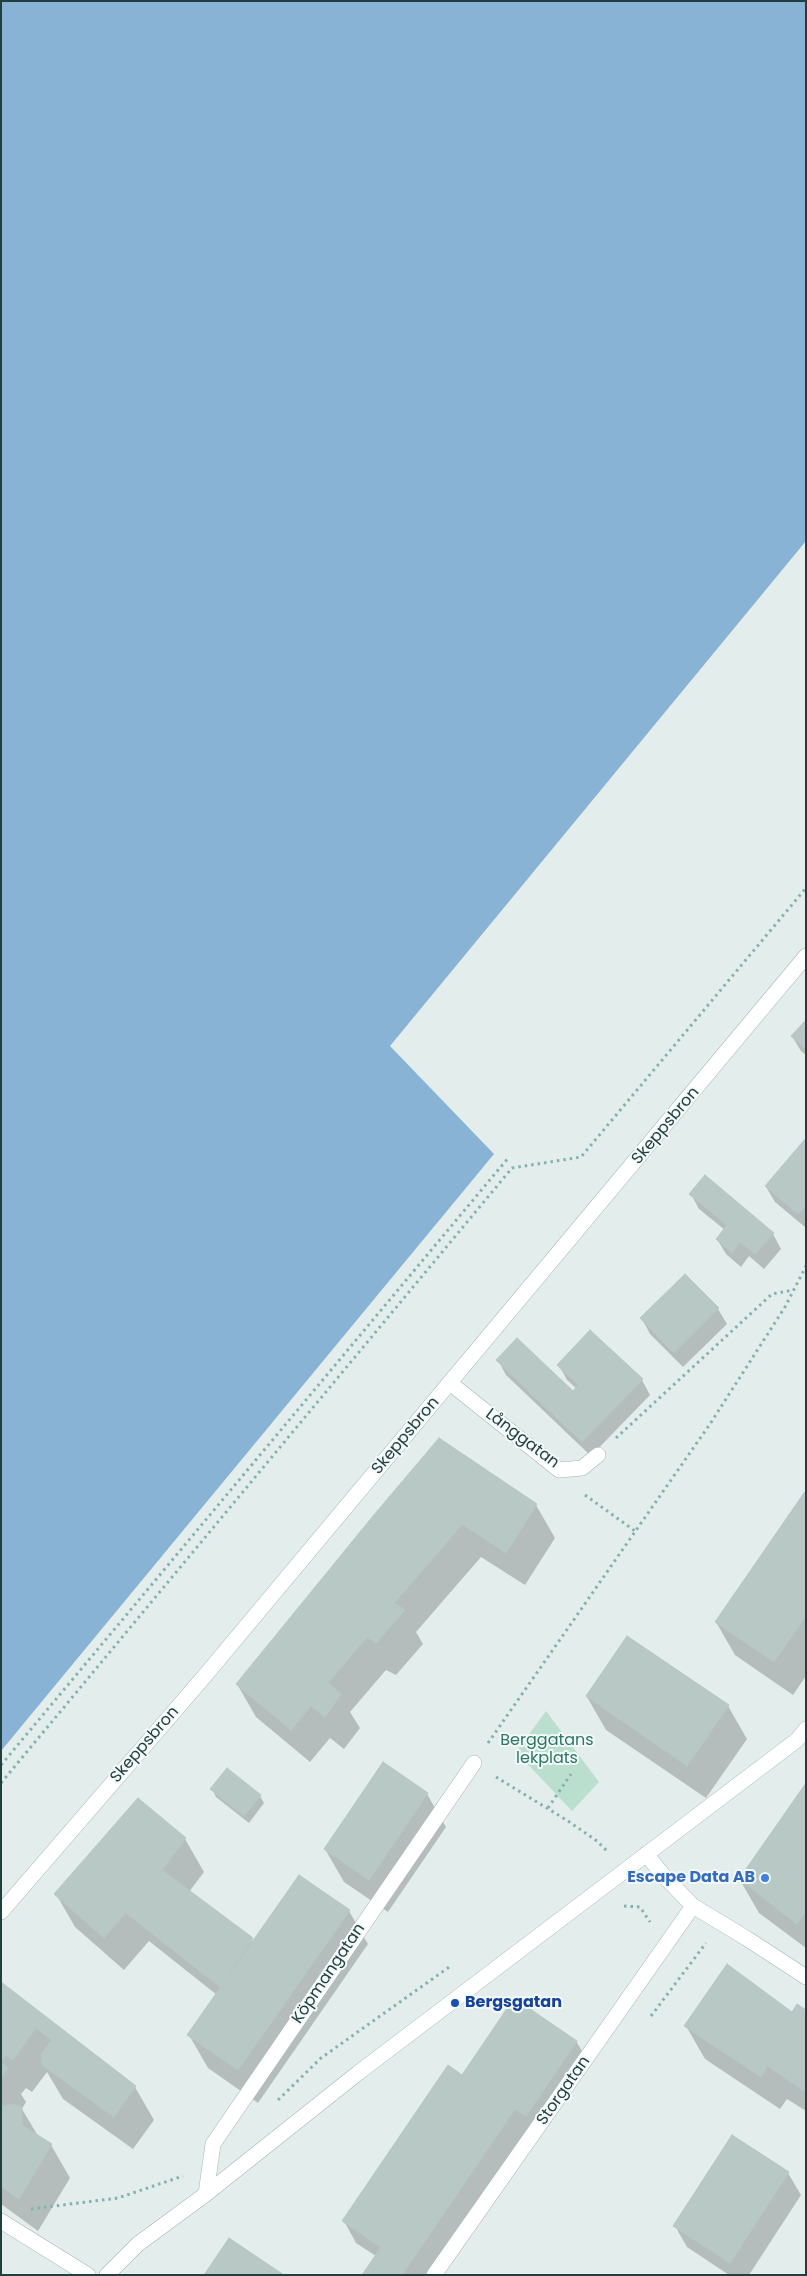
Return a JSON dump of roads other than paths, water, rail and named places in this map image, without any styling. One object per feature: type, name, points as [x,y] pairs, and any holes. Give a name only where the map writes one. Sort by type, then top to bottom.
[{"type":"street","name":"Skeppsbron","points":[[1,1912],[203,1678],[806,956]]},
{"type":"street","name":"Långgatan","points":[[450,1383],[559,1470],[582,1468],[598,1455]]},
{"type":"street","points":[[107,2275],[138,2244],[206,2194],[358,2073],[797,1740],[806,1729]]},
{"type":"street","name":"Köpmangatan","points":[[206,2194],[214,2144],[474,1763]]},
{"type":"street","points":[[646,1854],[662,1875],[693,1906],[806,1977]]},
{"type":"street","name":"Storgatan","points":[[434,2275],[693,1906]]},
{"type":"street","points":[[1,2222],[88,2275]]},
{"type":"water","points":[[1,1],[806,1],[806,541],[390,1046],[494,1154],[1,1751]]},
{"type":"place","name":"Escape Data AB","points":[[765,1878]]},
{"type":"place","name":"Bergsgatan","points":[[455,2003]]},
{"type":"park label","name":"Berggatans lekplats","points":[[547,1750]]}]
